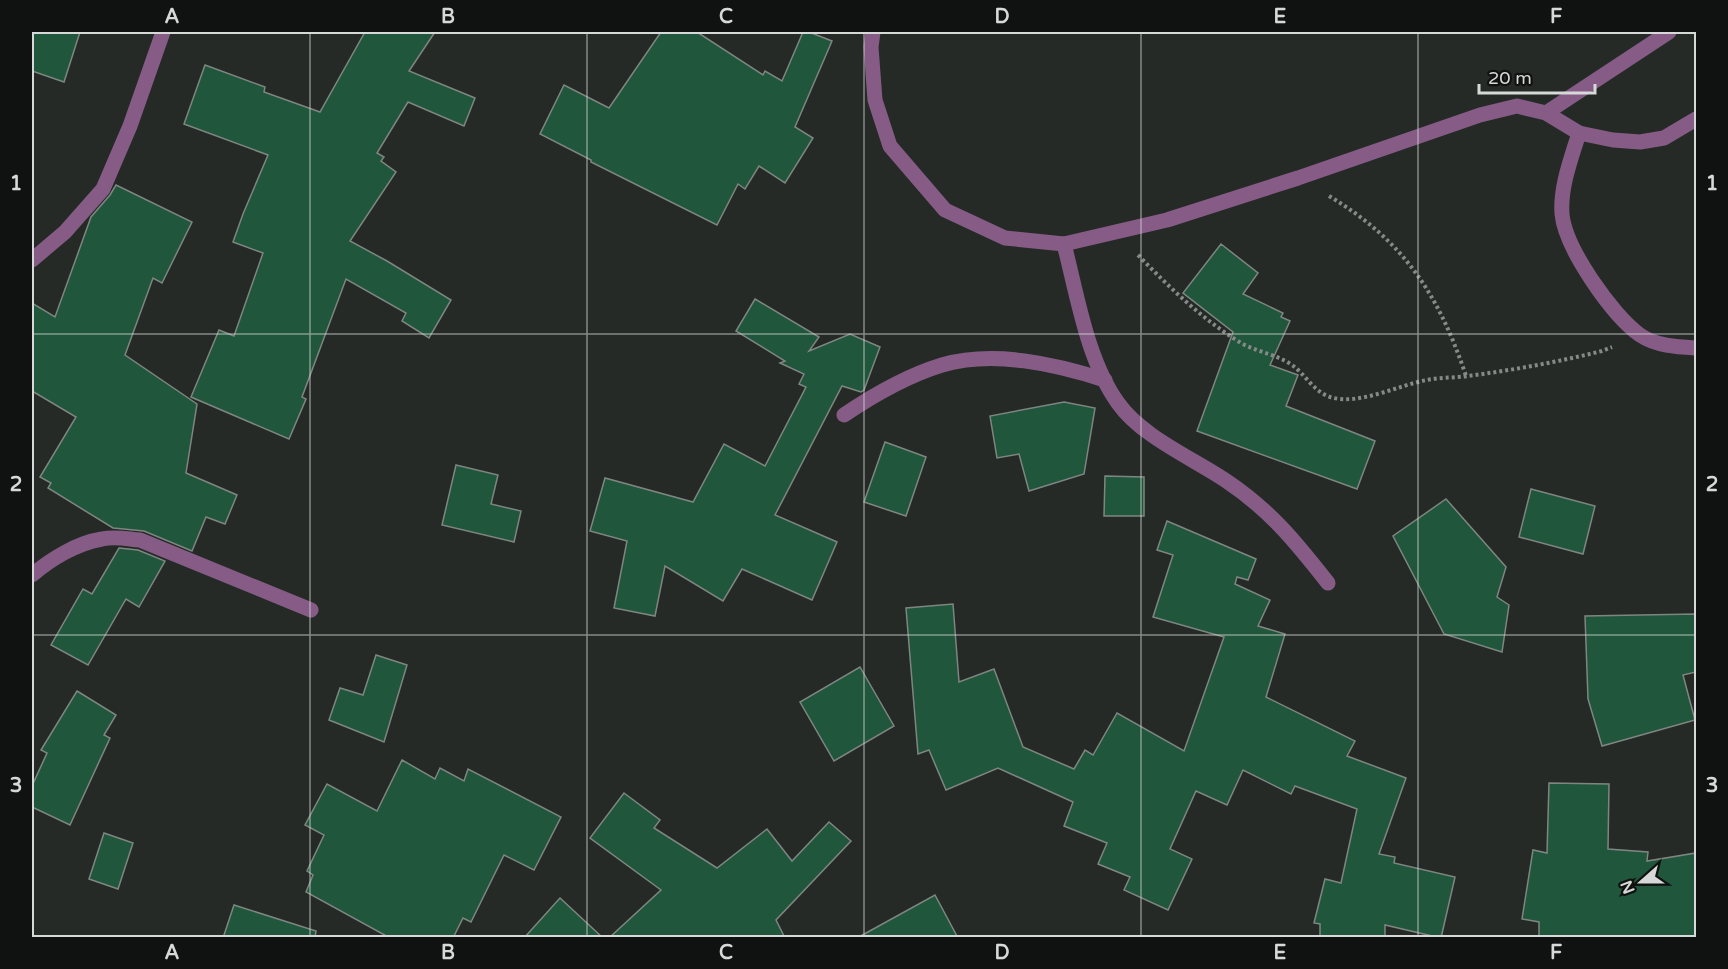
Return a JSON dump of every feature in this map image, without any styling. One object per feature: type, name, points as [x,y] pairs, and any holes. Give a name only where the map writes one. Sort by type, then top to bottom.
[{"type":"street","points":[[32,260],[65,232],[103,189],[130,126],[163,32]]},
{"type":"street","points":[[873,32],[871,47],[875,100],[890,146],[945,210],[1005,238],[1064,244],[1167,220],[1298,178],[1480,114],[1517,106],[1546,113],[1579,134],[1640,142],[1664,138],[1696,119]]},
{"type":"street","points":[[1546,113],[1670,32]]},
{"type":"street","points":[[1579,134],[1564,185],[1562,214],[1572,246],[1612,309],[1640,335],[1668,347],[1696,348]]},
{"type":"street","points":[[1064,244],[1091,345],[1105,380],[1118,404],[1134,421],[1172,448],[1225,480],[1264,509],[1294,539],[1328,583]]},
{"type":"street","points":[[844,415],[873,395],[917,374],[944,365],[969,361],[999,360],[1040,364],[1076,371],[1105,380]]},
{"type":"street","points":[[32,575],[60,555],[101,539],[140,540],[311,610]]},
{"type":"path","points":[[1298,178],[1374,226],[1406,258],[1454,339],[1466,376]]},
{"type":"path","points":[[1117,231],[1172,290],[1198,314],[1245,345],[1292,365],[1314,387],[1329,397],[1369,396],[1429,380],[1531,366],[1593,353],[1640,335]]},
{"type":"building","points":[[32,32],[80,32],[64,82],[32,71]]},
{"type":"building","points":[[365,32],[435,32],[409,71],[475,98],[464,126],[408,102],[377,153],[384,157],[381,161],[396,172],[350,241],[451,300],[429,338],[402,321],[406,313],[346,279],[302,397],[306,399],[289,439],[191,397],[219,330],[234,336],[263,253],[233,242],[268,155],[184,124],[205,65],[265,87],[264,92],[320,112]]},
{"type":"building","points":[[661,32],[697,32],[763,75],[765,71],[782,81],[803,32],[832,41],[795,127],[813,138],[785,183],[759,166],[745,189],[738,184],[717,225],[540,134],[564,85],[609,108]]},
{"type":"building","points":[[116,185],[192,222],[162,283],[153,278],[125,355],[197,404],[186,473],[237,495],[225,524],[206,517],[192,551],[144,531],[113,528],[48,488],[51,483],[40,477],[76,417],[32,391],[32,303],[55,317],[91,217]]},
{"type":"building","points":[[1221,244],[1258,273],[1243,294],[1283,313],[1281,317],[1290,321],[1270,365],[1298,375],[1286,406],[1375,441],[1357,489],[1197,431],[1233,332],[1183,293]]},
{"type":"building","points":[[755,299],[819,337],[809,351],[850,334],[880,347],[864,390],[861,392],[842,386],[775,515],[837,542],[812,600],[742,569],[723,601],[665,566],[655,616],[614,608],[627,541],[590,531],[605,478],[693,502],[724,444],[765,466],[806,387],[799,384],[804,374],[780,363],[785,361],[736,331]]},
{"type":"building","points":[[1064,402],[1095,408],[1084,474],[1029,491],[1019,454],[997,458],[990,416]]},
{"type":"building","points":[[885,442],[926,457],[906,516],[864,502]]},
{"type":"building","points":[[456,465],[498,475],[491,504],[521,511],[514,542],[442,525]]},
{"type":"building","points":[[1105,476],[1144,477],[1144,516],[1104,516]]},
{"type":"building","points":[[1531,489],[1595,506],[1583,554],[1519,537]]},
{"type":"building","points":[[1446,499],[1506,567],[1497,597],[1509,605],[1502,652],[1444,634],[1393,536]]},
{"type":"building","points":[[1167,521],[1256,559],[1248,580],[1237,577],[1235,584],[1270,600],[1258,626],[1285,634],[1266,697],[1355,741],[1347,756],[1406,778],[1379,854],[1395,857],[1394,863],[1455,877],[1441,938],[1385,925],[1385,938],[1320,938],[1320,924],[1314,923],[1325,879],[1341,883],[1357,809],[1295,786],[1291,794],[1243,770],[1227,805],[1196,791],[1170,849],[1192,859],[1168,910],[1124,890],[1130,877],[1098,864],[1107,843],[1064,826],[1073,802],[998,768],[946,790],[929,750],[918,754],[906,608],[953,604],[959,682],[994,669],[1023,747],[1074,769],[1085,750],[1093,755],[1117,713],[1184,751],[1224,637],[1153,617],[1173,555],[1157,550]]},
{"type":"building","points":[[119,548],[138,550],[165,561],[139,607],[126,599],[88,665],[51,645],[83,589],[92,594]]},
{"type":"building","points":[[1696,614],[1696,672],[1683,675],[1695,720],[1602,746],[1588,699],[1585,616]]},
{"type":"building","points":[[376,655],[407,665],[384,742],[329,720],[340,688],[363,695]]},
{"type":"building","points":[[860,667],[894,726],[834,761],[800,702]]},
{"type":"building","points":[[77,691],[116,715],[104,735],[110,738],[70,825],[32,807],[32,786],[47,753],[41,750]]},
{"type":"building","points":[[402,760],[435,779],[440,768],[464,781],[468,769],[561,817],[534,870],[504,855],[471,922],[463,918],[453,938],[390,938],[306,892],[313,875],[307,871],[324,835],[305,825],[327,784],[377,811]]},
{"type":"building","points":[[1549,783],[1609,784],[1608,849],[1648,852],[1647,861],[1696,853],[1696,938],[1539,938],[1539,922],[1522,919],[1533,850],[1547,853]]},
{"type":"building","points":[[624,793],[660,820],[654,828],[717,868],[767,829],[792,861],[829,822],[851,841],[776,920],[785,938],[609,938],[661,890],[590,838]]},
{"type":"building","points":[[104,833],[133,843],[118,889],[89,879]]},
{"type":"building","points":[[935,895],[958,938],[857,938]]},
{"type":"building","points":[[560,898],[603,938],[524,938]]},
{"type":"building","points":[[234,905],[316,931],[315,938],[223,938]]}]
